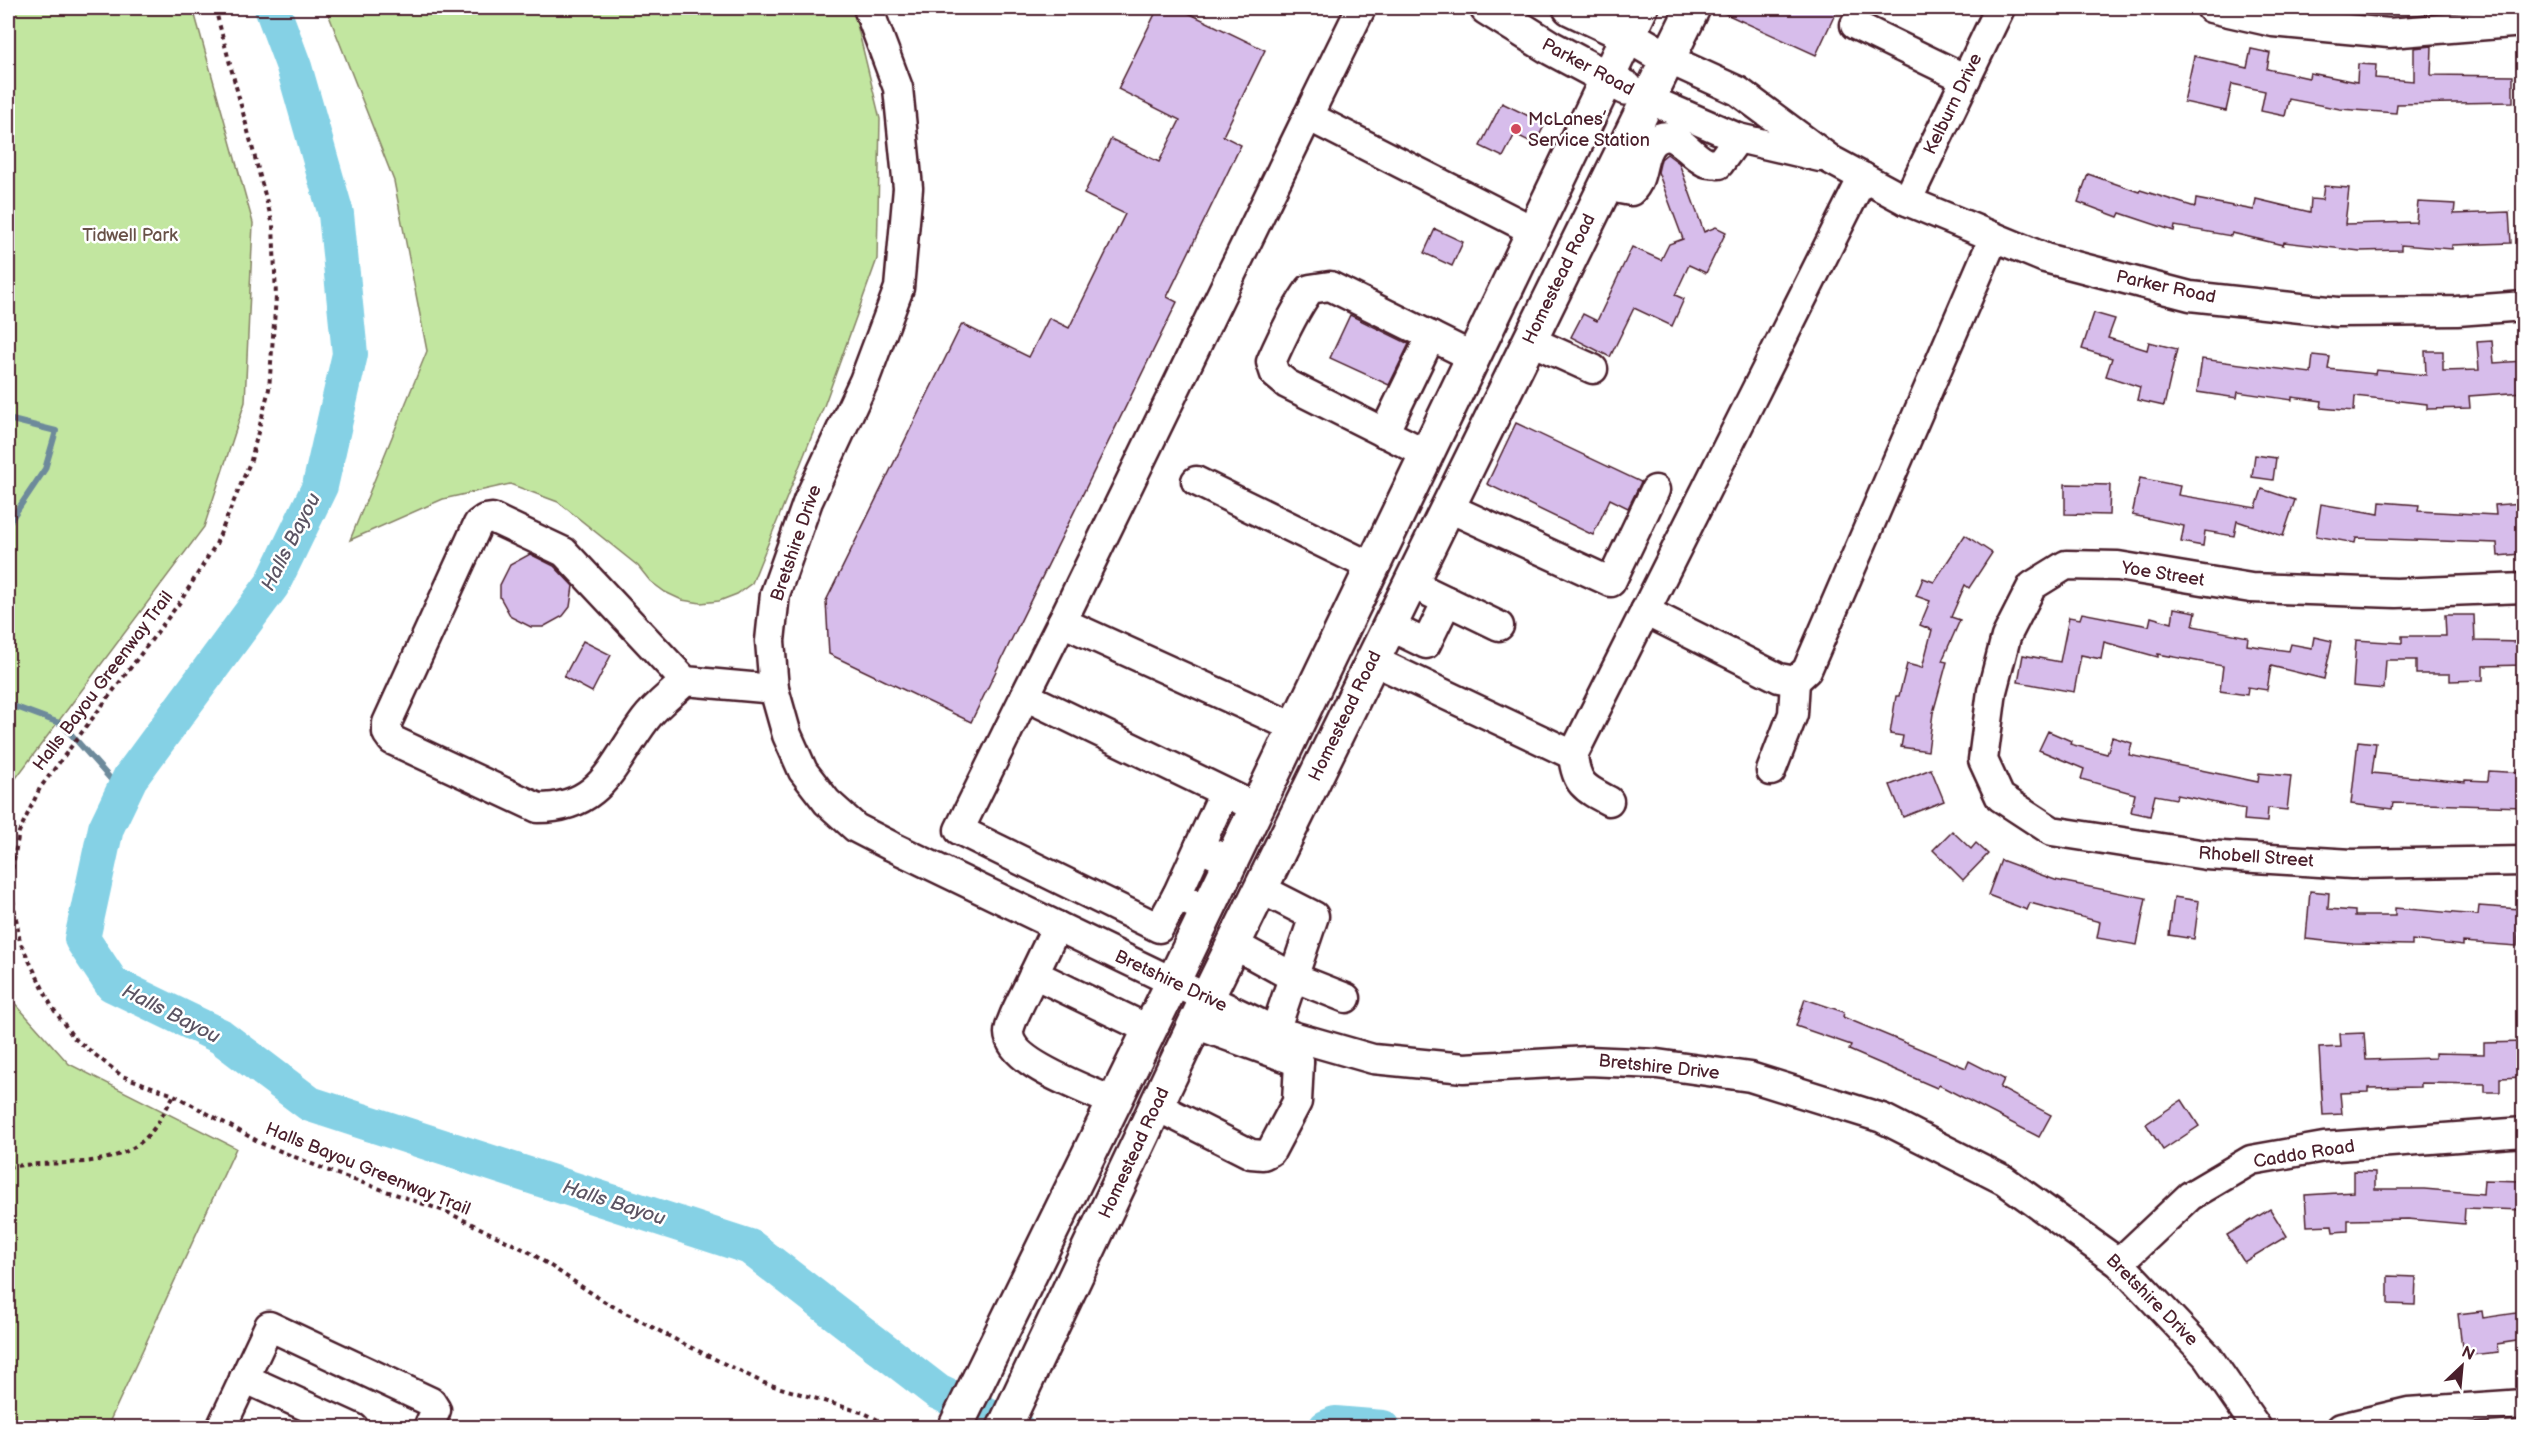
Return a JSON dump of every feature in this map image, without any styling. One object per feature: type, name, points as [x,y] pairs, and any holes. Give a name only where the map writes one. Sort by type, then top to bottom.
[{"type":"main road","name":"Parker Road","points":[[1487,8],[1551,48],[1648,99]]},
{"type":"main road","name":"Parker Road","points":[[1570,8],[1634,21],[1668,59]]},
{"type":"main road","name":"Homestead Road","points":[[1004,1428],[1233,944],[1693,8]]},
{"type":"main road","points":[[955,1428],[1003,1325],[1208,911],[1634,21]]},
{"type":"main road","points":[[1297,725],[1335,737]]},
{"type":"main road","points":[[1031,1269],[1070,1289]]},
{"type":"street","name":"Bretshire Drive","points":[[868,8],[898,88],[908,188],[899,288],[864,381],[808,501],[775,594],[770,642],[774,689],[787,735],[803,771],[827,802],[856,828],[1173,982],[1201,1011],[1291,1054],[1464,1068],[1588,1061],[1657,1064],[1750,1077],[1892,1123],[2004,1180],[2119,1263],[2208,1357],[2257,1428]]},
{"type":"street","points":[[1224,793],[1177,895],[1159,928],[959,830],[1361,8]]},
{"type":"street","name":"Kelburn Drive","points":[[1907,201],[2000,8]]},
{"type":"street","points":[[2211,8],[2273,22],[2389,33],[2523,22]]},
{"type":"street","points":[[1855,25],[1966,79]]},
{"type":"street","name":"Parker Road","points":[[1668,59],[1738,91],[1831,160],[1907,201],[2045,258],[2190,296],[2337,312],[2457,311],[2523,306]]},
{"type":"street","name":"Parker Road","points":[[1648,99],[1738,138],[1831,160]]},
{"type":"street","points":[[1308,116],[1534,231]]},
{"type":"street","points":[[1604,186],[1631,191],[1640,183],[1649,146],[1660,136],[1672,136],[1706,163],[1719,164],[1738,138]]},
{"type":"street","points":[[1609,801],[1585,789],[1579,782],[1573,755],[1863,177]]},
{"type":"street","points":[[1771,771],[1793,714],[1794,681],[1807,670],[1994,237]]},
{"type":"street","points":[[1427,454],[1287,384],[1275,374],[1271,362],[1278,347],[1300,303],[1310,289],[1330,286],[1473,357]]},
{"type":"street","points":[[1384,433],[1431,336]]},
{"type":"street","points":[[1529,340],[1593,369]]},
{"type":"street","points":[[1196,481],[1372,567]]},
{"type":"street","points":[[1447,507],[1611,582],[1655,490]]},
{"type":"street","points":[[685,681],[646,718],[596,789],[578,801],[560,808],[538,808],[392,740],[387,733],[387,723],[478,524],[485,519],[492,518],[564,552],[685,681],[774,689]]},
{"type":"street","name":"Yoe Street","points":[[2000,797],[1983,760],[1992,691],[2006,637],[2032,586],[2066,565],[2118,566],[2251,588],[2396,593],[2523,588]]},
{"type":"street","points":[[1410,583],[1499,626]]},
{"type":"street","points":[[1389,626],[1426,644],[1447,601]]},
{"type":"street","points":[[1645,612],[1779,678],[1794,681]]},
{"type":"street","points":[[1062,622],[1297,725]]},
{"type":"street","points":[[1372,660],[1573,755]]},
{"type":"street","points":[[1025,696],[1257,808]]},
{"type":"street","name":"Rhobell Street","points":[[2000,797],[2052,831],[2206,855],[2352,864],[2523,861]]},
{"type":"street","points":[[1199,847],[1231,862]]},
{"type":"street","points":[[1156,1106],[1251,1154],[1263,1155],[1271,1151],[1282,1134],[1297,1102],[1291,1054],[1293,977],[1314,915],[1261,889]]},
{"type":"street","points":[[1177,895],[1208,911]]},
{"type":"street","points":[[1057,926],[1009,1032],[1012,1046],[1028,1062],[1114,1102]]},
{"type":"street","points":[[1233,944],[1293,977],[1347,998]]},
{"type":"street","points":[[1034,974],[1150,1030]]},
{"type":"street","points":[[1201,1011],[1291,1054]]},
{"type":"street","name":"Caddo Road","points":[[2119,1263],[2190,1196],[2251,1160],[2324,1147],[2523,1132]]},
{"type":"street","points":[[221,1428],[266,1329],[273,1326],[431,1402],[436,1410],[428,1428]]},
{"type":"street","points":[[244,1378],[354,1428]]},
{"type":"street","points":[[2341,1428],[2408,1412],[2523,1404]]},
{"type":"path","name":"Halls Bayou Greenway Trail","points":[[215,8],[273,225],[276,297],[269,389],[251,460],[216,544],[180,602],[39,788],[19,832],[10,882],[20,942],[52,1007],[74,1038],[122,1076],[174,1095],[263,1144],[334,1173],[447,1212],[531,1253],[605,1302],[764,1383],[864,1413],[894,1428]]},
{"type":"path","points":[[8,1167],[27,1163],[85,1163],[120,1156],[139,1143],[154,1128],[174,1095]]},
{"type":"green space","name":"Tidwell Park","points":[[8,8],[193,8],[253,223],[245,402],[204,527],[13,782],[8,797]]},
{"type":"green space","points":[[326,8],[853,8],[880,119],[877,259],[824,406],[752,583],[737,594],[719,601],[701,603],[682,600],[665,592],[650,581],[638,566],[558,502],[510,484],[443,499],[350,540],[427,351],[394,181]]},
{"type":"green space","points":[[8,989],[11,999],[69,1064],[236,1148],[107,1427],[8,1427]]},
{"type":"building","points":[[1158,8],[1178,8],[1265,50],[1223,136],[1241,145],[1167,297],[1177,302],[971,722],[829,654],[826,601],[962,324],[1029,357],[1049,318],[1069,328],[1125,214],[1084,194],[1111,139],[1159,162],[1180,120],[1118,89]]},
{"type":"building","points":[[1713,8],[1780,8],[1791,13],[1794,8],[1826,8],[1836,12],[1816,55]]},
{"type":"building","points":[[2432,46],[2431,75],[2513,76],[2513,102],[2397,104],[2396,113],[2340,109],[2289,99],[2285,116],[2261,111],[2265,91],[2232,84],[2226,111],[2184,102],[2194,56],[2247,68],[2251,49],[2270,53],[2267,69],[2309,78],[2310,73],[2357,82],[2358,64],[2376,65],[2375,78],[2414,81],[2414,48]]},
{"type":"building","name":"McLanes’ Service Station","points":[[1502,103],[1545,124],[1535,144],[1515,134],[1503,157],[1480,146]]},
{"type":"building","points":[[1667,154],[1679,163],[1704,232],[1716,227],[1726,232],[1706,273],[1689,265],[1675,295],[1684,299],[1672,326],[1634,308],[1610,357],[1571,337],[1583,314],[1597,321],[1632,247],[1661,260],[1669,244],[1683,239],[1658,172],[1661,159]]},
{"type":"building","points":[[2088,174],[2139,192],[2140,190],[2195,207],[2196,199],[2254,210],[2256,199],[2310,212],[2311,199],[2322,200],[2324,186],[2349,188],[2345,224],[2416,222],[2418,202],[2455,204],[2454,214],[2509,212],[2511,243],[2452,245],[2452,249],[2401,245],[2401,250],[2360,251],[2284,242],[2283,245],[2232,233],[2231,236],[2175,226],[2174,231],[2120,213],[2118,217],[2078,202]]},
{"type":"building","points":[[1435,229],[1463,242],[1452,266],[1424,253]]},
{"type":"building","points":[[2094,313],[2115,319],[2108,338],[2147,350],[2149,342],[2177,349],[2164,406],[2137,400],[2140,387],[2106,376],[2112,358],[2082,349]]},
{"type":"building","points":[[1350,315],[1409,344],[1389,385],[1330,358]]},
{"type":"building","points":[[2492,341],[2494,363],[2523,361],[2523,392],[2469,396],[2470,408],[2427,409],[2427,404],[2355,396],[2354,411],[2321,408],[2322,401],[2292,397],[2292,400],[2238,392],[2237,398],[2197,392],[2202,359],[2311,373],[2313,355],[2330,357],[2328,369],[2375,374],[2376,370],[2426,375],[2425,351],[2443,351],[2443,371],[2479,370],[2477,342]]},
{"type":"building","points":[[1516,423],[1641,482],[1628,508],[1610,499],[1593,535],[1487,484]]},
{"type":"building","points":[[2255,455],[2276,458],[2273,480],[2252,477]]},
{"type":"building","points":[[2140,478],[2180,486],[2178,495],[2256,508],[2262,489],[2295,500],[2283,536],[2237,521],[2234,536],[2205,531],[2203,546],[2181,542],[2184,526],[2132,515]]},
{"type":"building","points":[[2065,484],[2110,485],[2109,515],[2065,514]]},
{"type":"building","points":[[2380,502],[2419,505],[2418,511],[2496,515],[2495,505],[2523,503],[2523,535],[2518,535],[2520,554],[2498,556],[2497,543],[2356,538],[2355,543],[2316,536],[2321,504],[2379,514]]},
{"type":"building","points":[[1965,535],[1992,553],[1969,588],[1965,585],[1951,617],[1960,620],[1942,661],[1947,662],[1933,713],[1928,751],[1901,747],[1903,736],[1890,734],[1896,696],[1899,696],[1907,664],[1922,668],[1932,630],[1920,625],[1930,601],[1916,596],[1923,578],[1934,582]]},
{"type":"building","points":[[530,554],[554,566],[573,586],[570,607],[563,616],[543,627],[531,627],[511,617],[500,597],[500,585],[510,565]]},
{"type":"building","points":[[2174,608],[2196,612],[2193,626],[2248,637],[2247,645],[2289,651],[2291,644],[2312,648],[2314,637],[2332,641],[2324,679],[2271,666],[2267,690],[2248,687],[2247,695],[2220,691],[2223,666],[2158,654],[2158,657],[2104,642],[2101,659],[2081,655],[2074,692],[2018,682],[2023,655],[2060,662],[2069,617],[2080,619],[2082,613],[2149,626],[2151,617],[2172,623]]},
{"type":"building","points":[[2445,615],[2474,615],[2475,641],[2523,642],[2523,665],[2483,666],[2483,680],[2450,681],[2450,674],[2416,674],[2416,660],[2386,660],[2384,689],[2353,686],[2356,640],[2402,643],[2402,636],[2446,636]]},
{"type":"building","points":[[583,641],[611,655],[592,692],[564,677]]},
{"type":"building","points":[[2048,731],[2071,741],[2070,744],[2107,754],[2112,737],[2132,743],[2129,755],[2258,782],[2259,773],[2291,776],[2287,810],[2268,808],[2267,822],[2244,820],[2245,809],[2177,795],[2176,799],[2155,795],[2150,816],[2131,812],[2135,794],[2081,779],[2084,769],[2039,750]]},
{"type":"building","points":[[2358,741],[2376,743],[2372,773],[2465,782],[2465,780],[2488,781],[2489,771],[2523,773],[2523,807],[2393,803],[2392,809],[2351,804]]},
{"type":"building","points":[[1931,769],[1944,801],[1903,817],[1890,785]]},
{"type":"building","points":[[1952,831],[1971,849],[1976,843],[1988,854],[1963,880],[1933,850]]},
{"type":"building","points":[[2001,860],[2055,880],[2146,898],[2137,945],[2097,938],[2100,922],[2030,903],[2027,910],[1988,895]]},
{"type":"building","points":[[2310,891],[2329,893],[2328,909],[2355,911],[2355,916],[2395,916],[2395,908],[2478,915],[2479,906],[2520,909],[2517,946],[2463,942],[2463,946],[2412,940],[2412,945],[2353,944],[2306,939]]},
{"type":"building","points":[[2174,897],[2199,901],[2194,939],[2169,935]]},
{"type":"building","points":[[1805,999],[1844,1012],[1843,1017],[1966,1068],[1969,1061],[2004,1079],[2000,1088],[2051,1115],[2039,1137],[1939,1085],[1937,1088],[1849,1050],[1851,1045],[1796,1026]]},
{"type":"building","points":[[2364,1033],[2366,1060],[2435,1058],[2435,1053],[2484,1054],[2484,1043],[2523,1042],[2523,1077],[2500,1078],[2500,1092],[2485,1092],[2485,1084],[2421,1083],[2421,1087],[2368,1088],[2368,1092],[2340,1093],[2342,1114],[2323,1115],[2319,1048],[2341,1047],[2340,1034]]},
{"type":"building","points":[[2182,1100],[2199,1126],[2163,1150],[2146,1124]]},
{"type":"building","points":[[2354,1171],[2375,1172],[2375,1189],[2424,1189],[2483,1194],[2484,1180],[2523,1181],[2523,1210],[2465,1208],[2464,1224],[2408,1219],[2348,1220],[2348,1231],[2333,1232],[2332,1225],[2307,1226],[2305,1195],[2354,1192]]},
{"type":"building","points":[[2270,1209],[2287,1236],[2244,1262],[2227,1235]]},
{"type":"building","points":[[2388,1276],[2416,1277],[2415,1305],[2388,1304]]},
{"type":"building","points":[[2482,1311],[2483,1318],[2523,1312],[2523,1340],[2497,1344],[2498,1352],[2463,1356],[2458,1314]]},
{"type":"waterway","name":"Halls Bayou","points":[[272,8],[294,67],[336,214],[350,354],[320,486],[272,585],[130,778],[106,828],[82,939],[112,984],[220,1036],[310,1104],[750,1247],[938,1392],[1016,1428]]},
{"type":"waterway","points":[[8,419],[56,431],[45,469],[8,524]]},
{"type":"waterway","points":[[8,704],[62,724],[123,793]]},
{"type":"waterway","name":"Halls Bayou","points":[[1326,1428],[1335,1424],[1383,1428]]},
{"type":"place","name":"McLanes’ Service Station","points":[[1516,129]]}]
